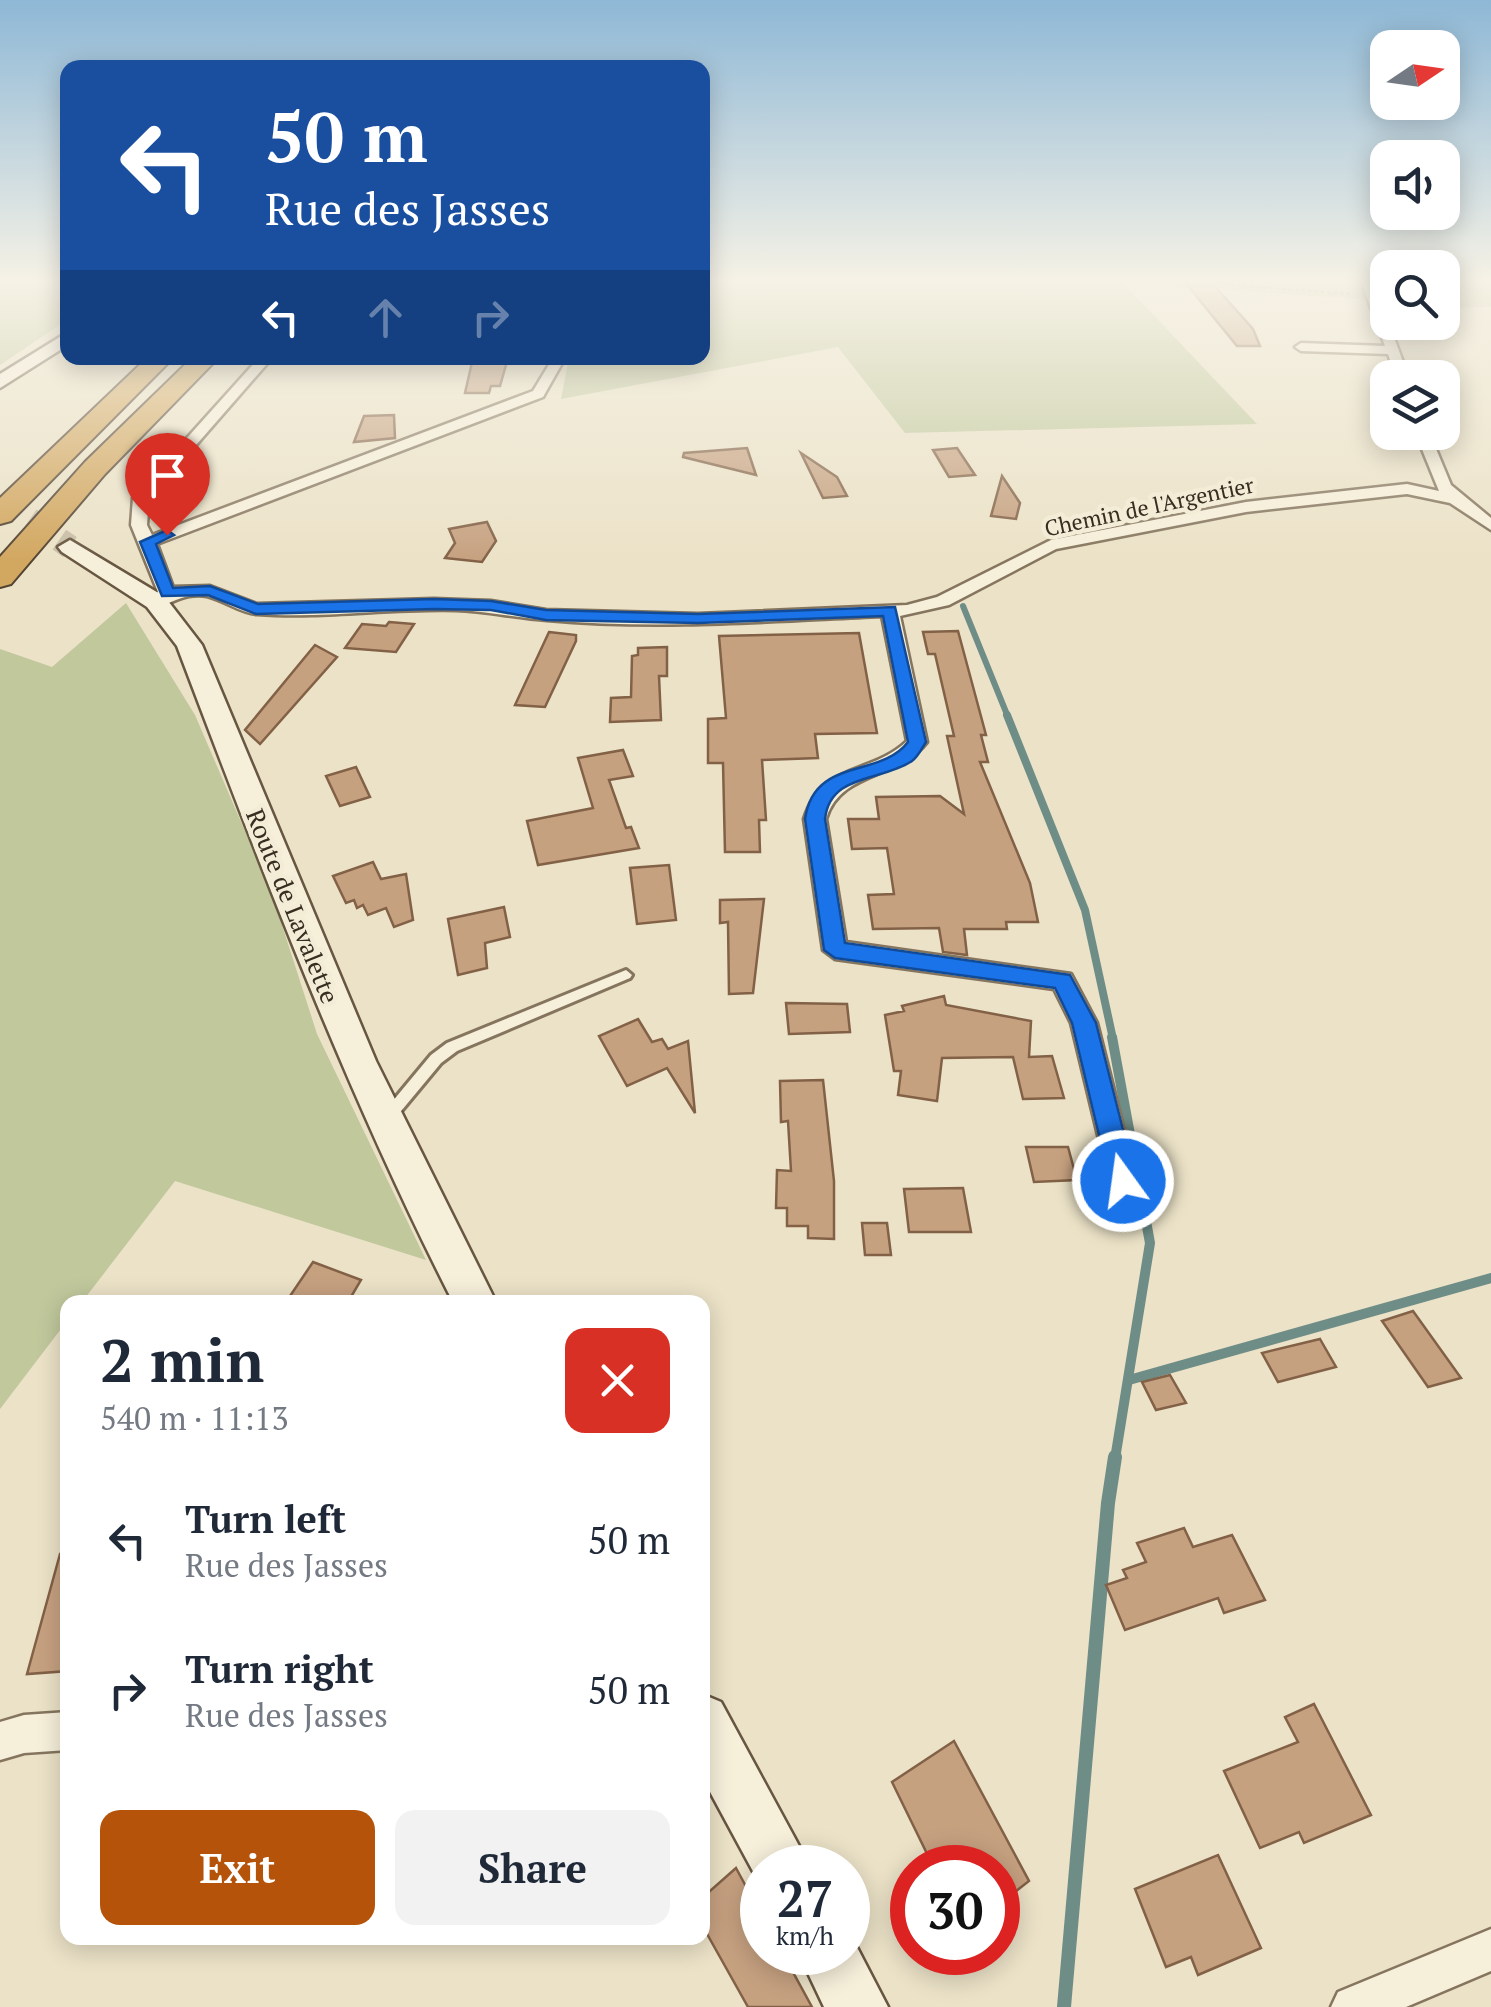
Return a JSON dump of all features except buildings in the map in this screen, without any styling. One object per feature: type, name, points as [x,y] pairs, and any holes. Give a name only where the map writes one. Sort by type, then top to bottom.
[{"type":"highway","points":[[0,515],[145,375]]},
{"type":"highway","points":[[0,577],[96,468],[189,375]]},
{"type":"main road","name":"Route de Lavalette","points":[[70,547],[162,597],[189,645],[335,1008],[472,1295]]},
{"type":"main road","points":[[710,1737],[769,1845]]},
{"type":"main road","points":[[841,1975],[858,2007]]},
{"type":"street","points":[[162,597],[148,542],[139,525],[142,498],[251,375]]},
{"type":"street","points":[[148,542],[538,394],[549,375]]},
{"type":"street","points":[[1428,450],[1450,498],[1491,524]]},
{"type":"street","name":"Chemin de l'Argentier","points":[[162,597],[210,590],[256,609],[434,604],[491,606],[546,615],[698,618],[890,611],[943,602],[1051,545],[1246,507],[1407,489],[1450,498]]},
{"type":"street","points":[[890,611],[917,742],[907,756],[850,776],[828,789],[817,803],[815,819],[835,950],[1062,981],[1084,1023],[1123,1181]]},
{"type":"street","points":[[0,1741],[24,1734],[60,1732]]},
{"type":"street","points":[[1353,2007],[1491,1950]]},
{"type":"lane","points":[[386,1120],[436,1059],[452,1047],[626,975]]},
{"type":"green space","points":[[566,375],[691,375],[561,399]]},
{"type":"green space","points":[[860,375],[1210,375],[1257,424],[905,433]]},
{"type":"green space","points":[[126,603],[195,715],[272,894],[317,1034],[426,1260],[175,1181],[87,1295],[60,1295],[60,1330],[0,1409],[0,649],[52,667]]},
{"type":"waterway","points":[[963,606],[1008,717]]},
{"type":"waterway","points":[[1007,715],[1085,910],[1113,1039]]},
{"type":"waterway","points":[[1112,1037],[1150,1243],[1115,1459]]},
{"type":"waterway","points":[[1129,1380],[1491,1278]]},
{"type":"waterway","points":[[1064,2007],[1115,1457]]},
{"type":"tunnel","points":[[0,499],[70,547]]},
{"type":"route","points":[[167,535],[148,542],[167,593],[210,590],[256,609],[434,604],[491,606],[546,615],[698,618],[890,611],[917,742],[907,756],[850,776],[828,789],[817,803],[815,819],[835,950],[1062,981],[1084,1023],[1123,1181]]}]
